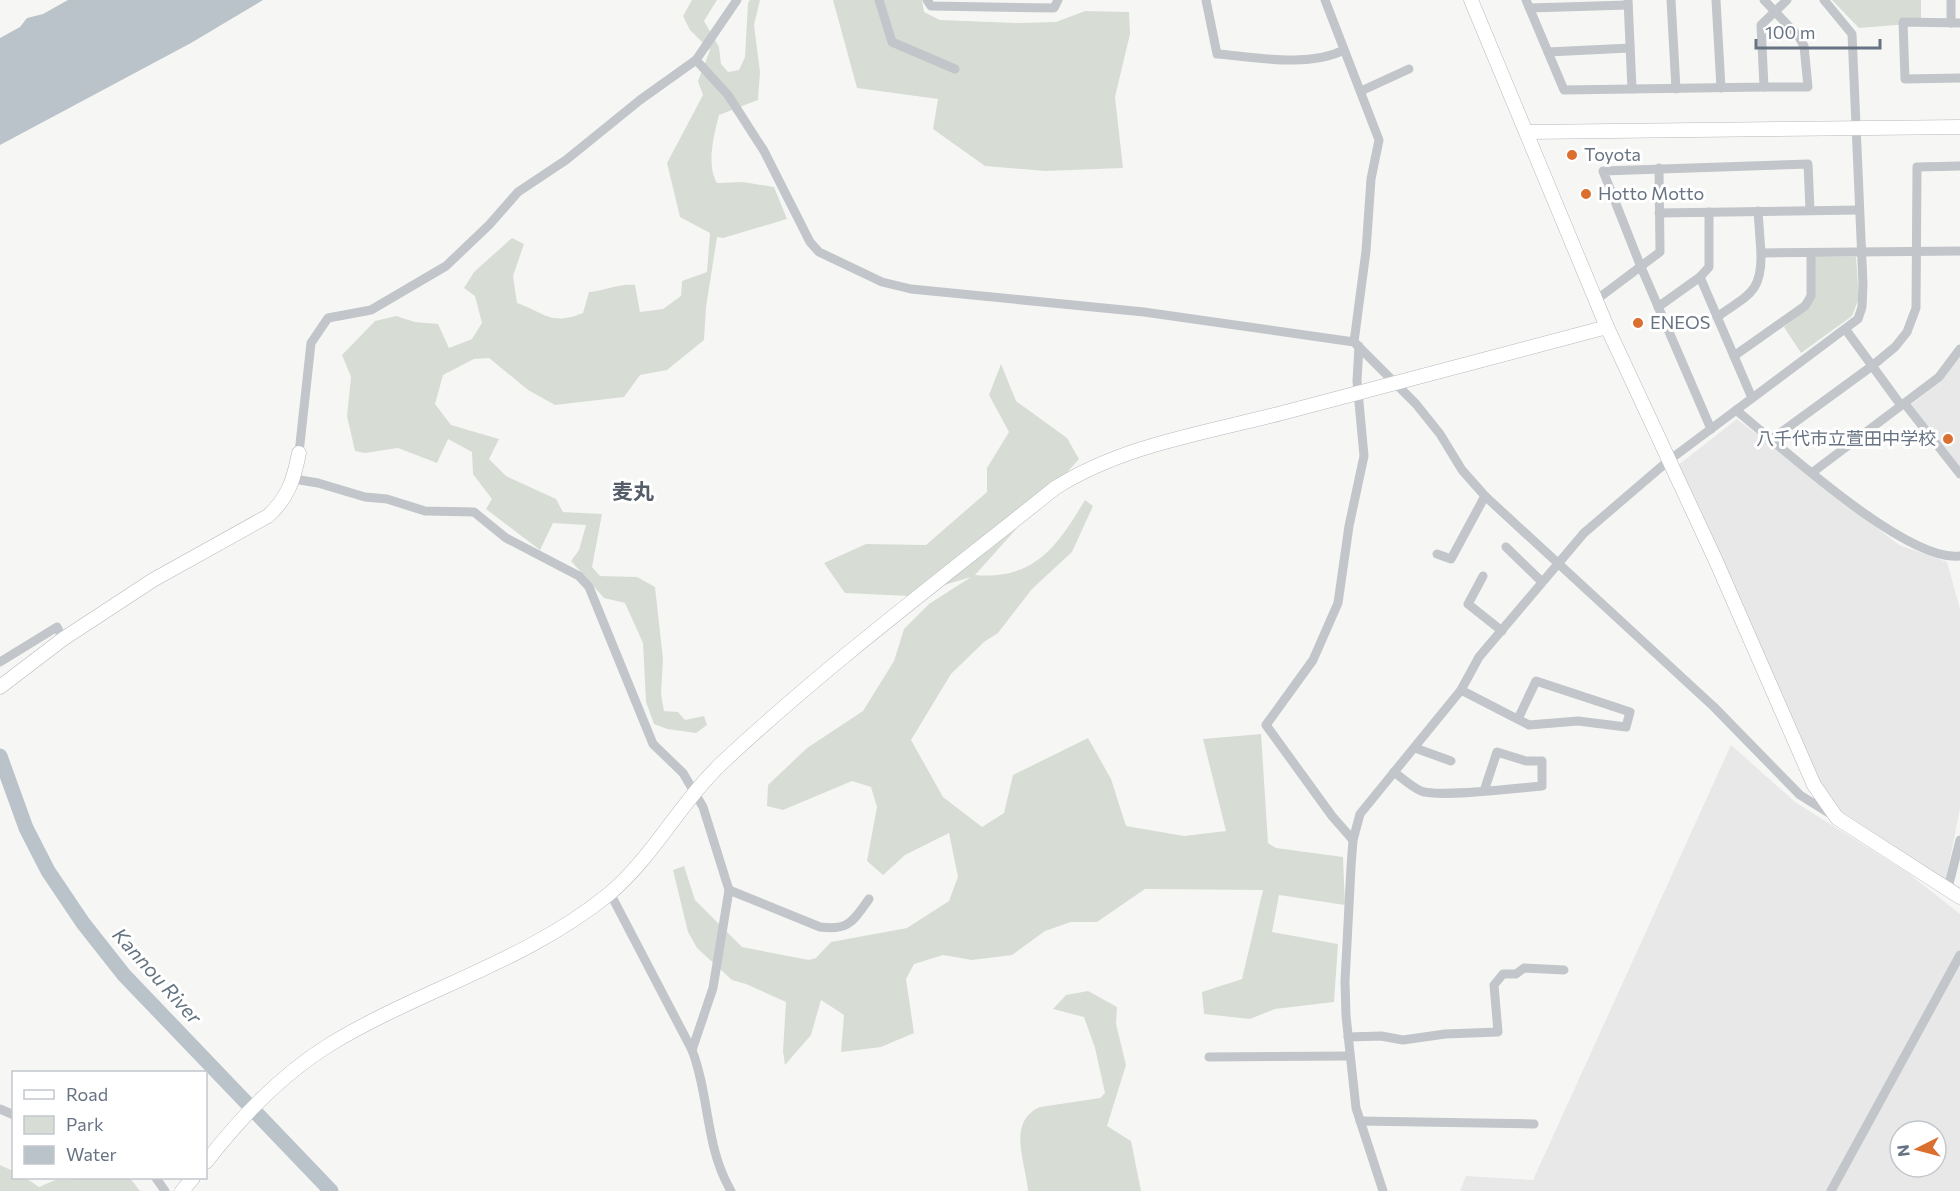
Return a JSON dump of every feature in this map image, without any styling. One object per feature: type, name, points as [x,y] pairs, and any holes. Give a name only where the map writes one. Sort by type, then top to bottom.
[{"type":"street","points":[[2,686],[63,639],[153,580],[268,516],[280,506],[294,479],[299,453],[310,343],[327,318],[370,310],[446,266],[489,225],[518,192],[566,160],[640,100],[696,60],[737,0]]},
{"type":"street","points":[[879,0],[892,42],[955,69]]},
{"type":"street","points":[[927,0],[931,6],[1003,4],[1054,8],[1058,0]]},
{"type":"street","points":[[1206,0],[1217,54],[1296,59],[1333,56],[1344,50]]},
{"type":"street","points":[[1325,0],[1379,140],[1371,179],[1356,344],[1364,456],[1349,526],[1338,603],[1313,660],[1266,725],[1332,816],[1353,840]]},
{"type":"street","points":[[1471,0],[1528,132],[1607,327],[1716,561],[1814,785],[1837,818]]},
{"type":"street","points":[[1671,0],[1676,89]]},
{"type":"street","points":[[1716,0],[1721,88]]},
{"type":"street","points":[[1632,89],[1628,2],[1528,4],[1564,90],[1808,87],[1804,46],[1764,0]]},
{"type":"street","points":[[1764,87],[1761,25],[1787,0]]},
{"type":"street","points":[[1383,1191],[1360,1122],[1348,1037],[1345,981],[1353,840],[1360,814],[1461,690],[1479,657],[1541,581],[1617,502],[1668,461],[1858,319],[1862,307],[1862,253],[1851,34],[1824,0]]},
{"type":"street","points":[[1951,0],[1955,23],[1903,22],[1905,79],[1960,78]]},
{"type":"street","points":[[1548,52],[1630,48]]},
{"type":"street","points":[[696,60],[729,95],[764,151],[810,242],[819,252],[882,282],[936,293],[1144,312],[1356,344],[1422,411],[1462,470],[1485,496],[1714,707],[1800,795],[1960,897]]},
{"type":"street","points":[[1361,91],[1409,69]]},
{"type":"street","points":[[1528,132],[1960,127]]},
{"type":"street","points":[[1711,429],[1641,267],[1603,171],[1808,165],[1810,210]]},
{"type":"street","points":[[1772,439],[1872,366],[1895,347],[1907,332],[1916,308],[1917,167],[1960,166]]},
{"type":"street","points":[[1596,300],[1660,252],[1659,168]]},
{"type":"street","points":[[1659,213],[1859,210]]},
{"type":"street","points":[[1717,317],[1756,288],[1761,271],[1758,211]]},
{"type":"street","points":[[1658,307],[1700,277],[1711,260],[1709,212]]},
{"type":"street","points":[[1761,253],[1960,251]]},
{"type":"street","points":[[1734,356],[1805,306],[1811,296],[1811,252]]},
{"type":"street","points":[[1700,277],[1752,398]]},
{"type":"street","points":[[207,1161],[229,1132],[271,1090],[330,1044],[543,939],[610,893],[648,853],[722,763],[861,644],[1054,488],[1076,474],[1131,451],[1396,384],[1607,327]]},
{"type":"street","points":[[1846,330],[1872,366],[1960,474]]},
{"type":"street","points":[[1813,472],[1939,377],[1960,349]]},
{"type":"street","points":[[1737,410],[1846,500],[1914,544],[1948,557],[1960,556]]},
{"type":"street","points":[[294,479],[318,483],[364,497],[387,499],[425,511],[474,512],[506,538],[579,576],[589,587],[653,744],[683,773],[695,794],[717,847],[729,890],[713,988],[692,1050]]},
{"type":"street","points":[[1437,554],[1451,559],[1485,496]]},
{"type":"street","points":[[1506,547],[1541,581]]},
{"type":"street","points":[[1483,576],[1468,604],[1502,631]]},
{"type":"street","points":[[0,662],[57,627],[63,639]]},
{"type":"street","points":[[1461,690],[1518,720],[1529,725],[1578,722],[1626,727],[1630,712],[1536,681],[1518,720]]},
{"type":"street","points":[[1415,748],[1451,761]]},
{"type":"street","points":[[1394,772],[1421,791],[1484,791],[1542,786],[1542,761],[1526,762],[1497,752],[1484,791]]},
{"type":"street","points":[[1948,888],[1960,840]]},
{"type":"street","points":[[729,890],[820,927],[835,929],[845,927],[854,920],[869,899]]},
{"type":"street","points":[[610,893],[692,1050],[702,1077],[714,1154],[731,1191]]},
{"type":"street","points":[[1832,1191],[1960,955]]},
{"type":"street","points":[[1348,1037],[1381,1035],[1403,1040],[1445,1034],[1498,1032],[1494,985],[1503,974],[1516,974],[1524,968],[1564,970]]},
{"type":"street","points":[[1209,1056],[1350,1056]]},
{"type":"street","points":[[1360,1122],[1534,1124]]},
{"type":"street","points":[[182,1191],[192,1179]]},
{"type":"shaded area","name":"八千代市立萱田中学校","points":[[1960,356],[1960,470],[1911,408],[1911,405],[1943,379]]},
{"type":"shaded area","points":[[1737,419],[1899,545],[1947,562],[1960,609],[1960,808],[1946,879],[1842,812],[1817,778],[1677,466]]},
{"type":"shaded area","points":[[1731,745],[1795,802],[1908,873],[1960,914],[1960,1191],[1460,1191],[1466,1176],[1533,1180]]},
{"type":"green space","points":[[692,0],[717,0],[704,21],[719,47],[721,64],[728,72],[739,70],[745,57],[748,3],[750,0],[760,0],[754,25],[760,72],[758,100],[719,115],[712,149],[712,167],[717,183],[743,182],[774,187],[787,219],[723,238],[717,237],[706,307],[704,340],[667,370],[640,375],[624,397],[555,405],[528,390],[489,358],[474,359],[443,375],[435,404],[451,425],[499,439],[489,459],[506,476],[556,499],[563,512],[602,514],[592,567],[600,576],[637,577],[655,587],[663,659],[661,694],[664,711],[678,712],[685,720],[704,716],[707,725],[696,733],[667,729],[654,724],[646,702],[643,643],[625,603],[604,598],[571,561],[579,550],[586,525],[553,523],[540,550],[486,509],[492,499],[473,474],[472,452],[448,439],[437,463],[398,448],[365,453],[355,451],[347,416],[351,377],[342,355],[375,321],[396,316],[415,322],[438,324],[449,348],[472,339],[482,323],[475,296],[464,288],[474,272],[512,238],[524,244],[513,276],[517,303],[548,317],[572,317],[583,313],[589,292],[624,285],[635,285],[640,312],[663,309],[681,296],[682,281],[707,272],[710,233],[680,217],[667,163],[703,95],[698,81],[710,50],[690,30],[683,16]]},
{"type":"green space","points":[[833,0],[922,0],[924,12],[940,20],[1056,22],[1085,11],[1129,12],[1130,34],[1115,97],[1123,168],[1045,171],[985,166],[933,129],[938,99],[857,88]]},
{"type":"green space","points":[[1832,0],[1921,0],[1921,23],[1859,28]]},
{"type":"green space","points":[[1814,257],[1856,257],[1859,298],[1852,316],[1801,353],[1784,327],[1808,308]]},
{"type":"green space","points":[[1001,364],[1016,401],[1067,438],[1079,459],[975,575],[996,575],[1028,566],[1053,546],[1085,500],[1093,506],[1072,552],[1032,589],[998,633],[984,642],[951,674],[911,740],[943,797],[982,827],[1004,813],[1013,775],[1088,738],[1111,779],[1126,826],[1184,836],[1226,831],[1203,739],[1261,734],[1268,843],[1276,848],[1343,857],[1345,905],[1279,895],[1272,932],[1338,944],[1334,1002],[1275,1009],[1250,1019],[1204,1014],[1202,992],[1242,979],[1263,890],[1145,889],[1097,922],[1071,922],[1045,931],[1012,955],[972,960],[943,955],[914,964],[906,979],[914,1033],[881,1047],[841,1052],[844,1015],[821,1000],[811,1035],[785,1065],[783,1051],[786,1002],[732,980],[697,948],[688,932],[673,870],[684,866],[695,900],[742,947],[809,960],[816,958],[831,942],[907,928],[949,901],[958,877],[949,833],[905,855],[883,875],[867,861],[877,807],[871,787],[852,781],[783,810],[767,806],[768,785],[807,748],[863,711],[894,661],[904,629],[929,604],[971,577],[908,596],[845,593],[824,563],[866,544],[926,545],[987,492],[987,468],[1009,432],[989,395]]},
{"type":"green space","points":[[1088,991],[1117,1007],[1116,1024],[1126,1065],[1107,1126],[1131,1141],[1141,1191],[1028,1191],[1020,1144],[1023,1123],[1030,1114],[1040,1107],[1100,1098],[1105,1093],[1095,1048],[1084,1017],[1053,1009],[1066,995]]},
{"type":"green space","points":[[0,1165],[12,1171],[12,1179],[27,1179],[39,1187],[55,1180],[131,1179],[140,1191],[0,1191]]},
{"type":"water","points":[[68,0],[263,0],[191,43],[0,145],[0,38],[20,27],[27,18],[43,14]]},
{"type":"waterway","name":"Kannou River","points":[[0,756],[26,828],[48,871],[83,923],[124,975],[331,1191]]},
{"type":"place","name":"Toyota","points":[[1572,155]]},
{"type":"place","name":"Hotto Motto","points":[[1586,194]]},
{"type":"place","name":"ENEOS","points":[[1638,323]]},
{"type":"place","name":"八千代市立萱田中学校","points":[[1948,439]]},
{"type":"district","name":"麦丸","points":[[633,492]]}]
